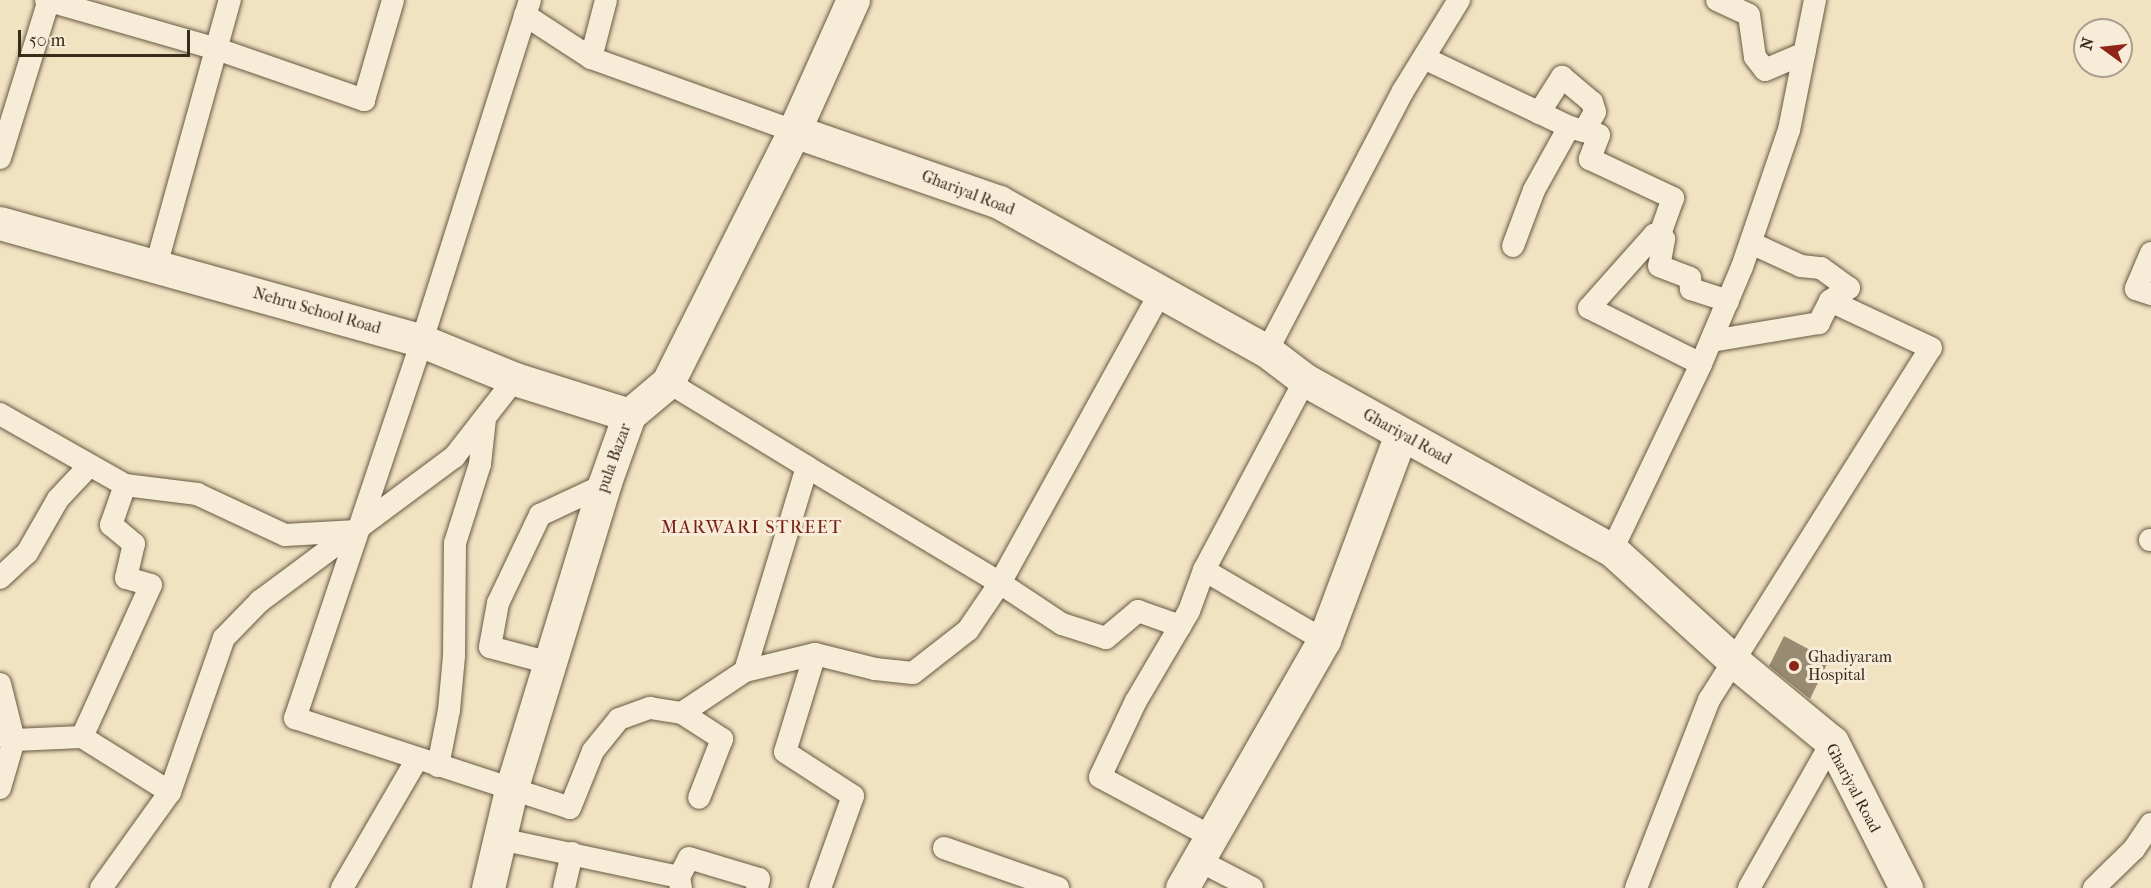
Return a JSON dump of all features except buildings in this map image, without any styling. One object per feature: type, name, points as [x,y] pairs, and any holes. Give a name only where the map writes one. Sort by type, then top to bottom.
[{"type":"street","points":[[0,158],[48,0],[217,50],[364,100],[393,0]]},
{"type":"street","points":[[156,266],[230,0]]},
{"type":"street","points":[[591,58],[606,0]]},
{"type":"street","name":"pula Bazar","points":[[488,888],[511,790],[603,485],[629,415],[668,382],[794,130],[852,0]]},
{"type":"street","points":[[1267,351],[1424,58],[1459,0]]},
{"type":"street","points":[[1717,0],[1749,15],[1755,57],[1765,70],[1804,53]]},
{"type":"street","points":[[1612,550],[1701,364],[1750,243],[1789,130],[1815,0]]},
{"type":"street","points":[[699,798],[722,739],[682,713],[650,708],[620,719],[593,751],[570,808],[295,718],[422,341],[528,8],[591,58],[794,130]]},
{"type":"street","points":[[1424,58],[1539,113],[1577,129],[1599,135],[1590,159],[1673,198],[1659,237]]},
{"type":"street","points":[[1513,246],[1534,190],[1577,129],[1595,112],[1592,102],[1562,77],[1539,113]]},
{"type":"street","name":"Ghariyal Road","points":[[794,130],[999,202],[1267,351],[1305,380],[1612,550],[1736,663],[1832,742],[1905,888]]},
{"type":"street","name":"Nehru School Road","points":[[0,223],[422,341],[515,380],[629,415]]},
{"type":"street","points":[[1701,364],[1589,308],[1654,235],[1664,239],[1659,266],[1690,278],[1691,289],[1728,300]]},
{"type":"street","points":[[1711,341],[1819,323],[1830,301],[1849,288],[1821,268],[1801,266],[1750,243]]},
{"type":"street","points":[[2151,253],[2136,289],[2151,294]]},
{"type":"street","points":[[682,713],[745,671],[815,654],[875,669],[914,673],[968,630],[1000,583],[1160,293]]},
{"type":"street","points":[[1636,888],[1709,700],[1736,663],[1931,348],[1830,301]]},
{"type":"street","points":[[100,888],[170,792],[224,638],[260,601],[454,457],[515,380]]},
{"type":"street","points":[[1252,888],[1205,848],[1100,777],[1136,701],[1180,626],[1204,570],[1305,380]]},
{"type":"street","points":[[668,382],[1000,583],[1062,624],[1106,638],[1138,611],[1180,626]]},
{"type":"street","points":[[0,414],[125,485],[197,494],[285,535],[357,531]]},
{"type":"street","points":[[342,888],[428,762],[449,710],[454,656],[455,543],[480,464],[485,419]]},
{"type":"street","points":[[1182,888],[1324,640],[1401,434]]},
{"type":"street","points":[[0,578],[27,553],[58,499],[89,466]]},
{"type":"street","points":[[745,671],[807,467]]},
{"type":"street","points":[[82,737],[151,585],[126,578],[134,544],[111,525],[125,485]]},
{"type":"street","points":[[550,663],[490,647],[498,603],[540,515],[603,485]]},
{"type":"street","points":[[1204,570],[1324,640]]},
{"type":"street","points":[[815,654],[785,752],[853,795],[820,888]]},
{"type":"street","points":[[0,684],[7,738],[0,788]]},
{"type":"street","points":[[7,738],[82,737],[170,792]]},
{"type":"street","points":[[1749,888],[1832,742]]},
{"type":"street","points":[[2094,888],[2134,849],[2151,824]]},
{"type":"street","points":[[500,839],[572,853],[680,883],[688,858],[759,879],[757,888]]},
{"type":"street","points":[[944,848],[1058,888]]},
{"type":"street","points":[[564,888],[572,853]]},
{"type":"place","name":"Ghadiyaram Hospital","points":[[1794,666]]},
{"type":"district","name":"MARWARI STREET","points":[[752,528]]}]
